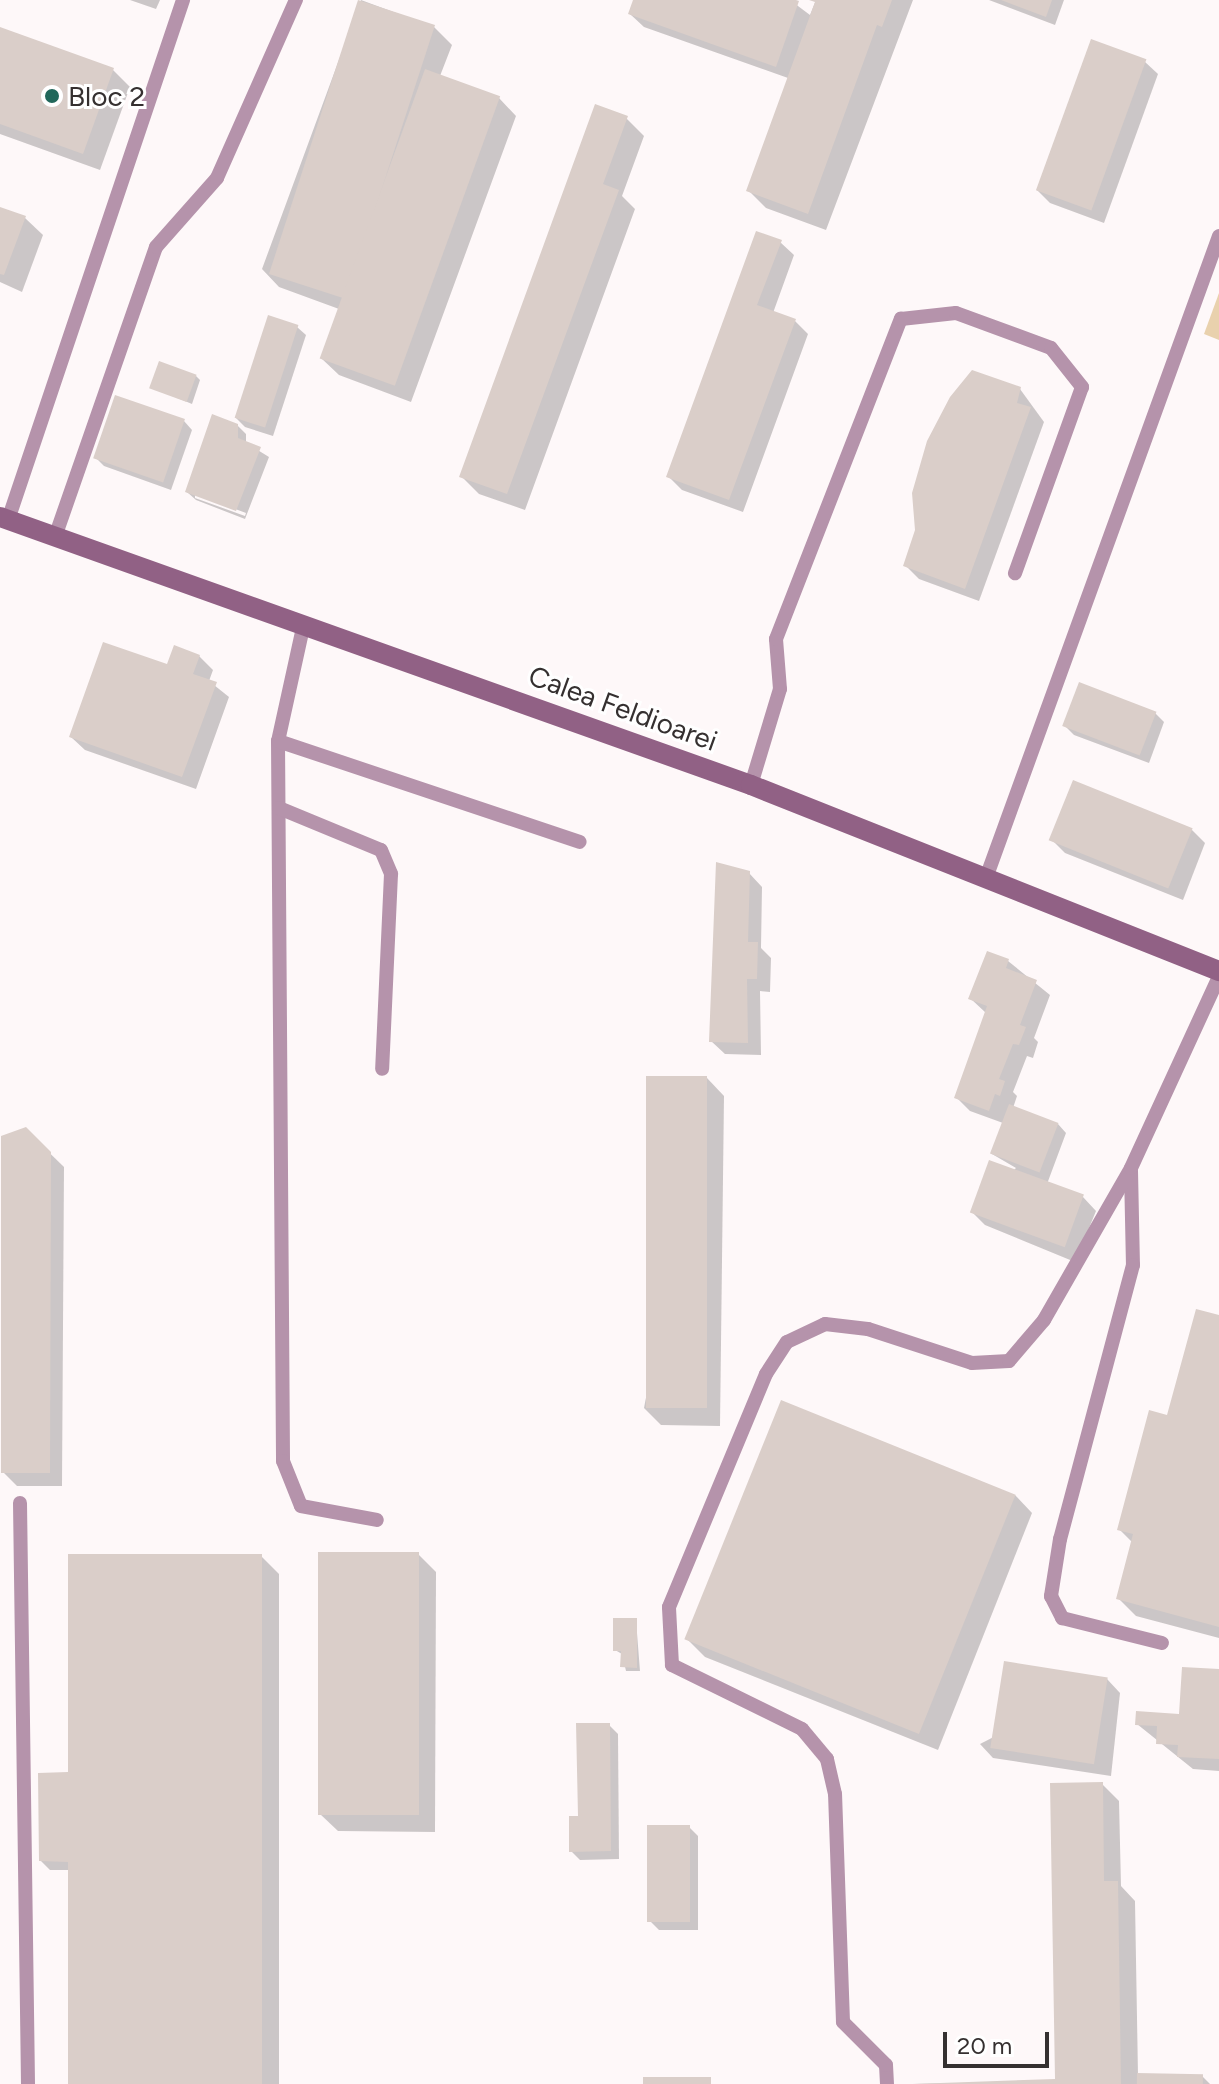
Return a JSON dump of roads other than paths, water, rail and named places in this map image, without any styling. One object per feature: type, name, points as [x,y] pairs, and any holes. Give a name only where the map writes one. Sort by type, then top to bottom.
[{"type":"main road","name":"Calea Feldioarei","points":[[4,519],[304,623],[751,785],[1219,974]]},
{"type":"lane","points":[[4,519],[183,0]]},
{"type":"lane","points":[[55,537],[156,247],[217,178],[296,0]]},
{"type":"lane","points":[[986,878],[1219,236]]},
{"type":"lane","points":[[751,785],[780,689],[776,639],[901,319],[956,313],[1051,348],[1082,387],[1015,573]]},
{"type":"lane","points":[[304,623],[278,741],[283,1461],[301,1506],[377,1520]]},
{"type":"lane","points":[[278,741],[580,842]]},
{"type":"lane","points":[[279,808],[381,850],[391,874],[382,1069]]},
{"type":"lane","points":[[887,2084],[886,2065],[843,2022],[835,1794],[827,1759],[802,1729],[672,1665],[669,1607],[766,1374],[787,1342],[825,1324],[868,1329],[972,1363],[1009,1361],[1044,1320],[1131,1168],[1219,974]]},
{"type":"lane","points":[[1131,1168],[1133,1265],[1060,1539],[1051,1596],[1062,1618],[1162,1643]]},
{"type":"lane","points":[[20,1503],[28,2084]]},
{"type":"place","name":"Bloc 2","points":[[52,96]]}]
